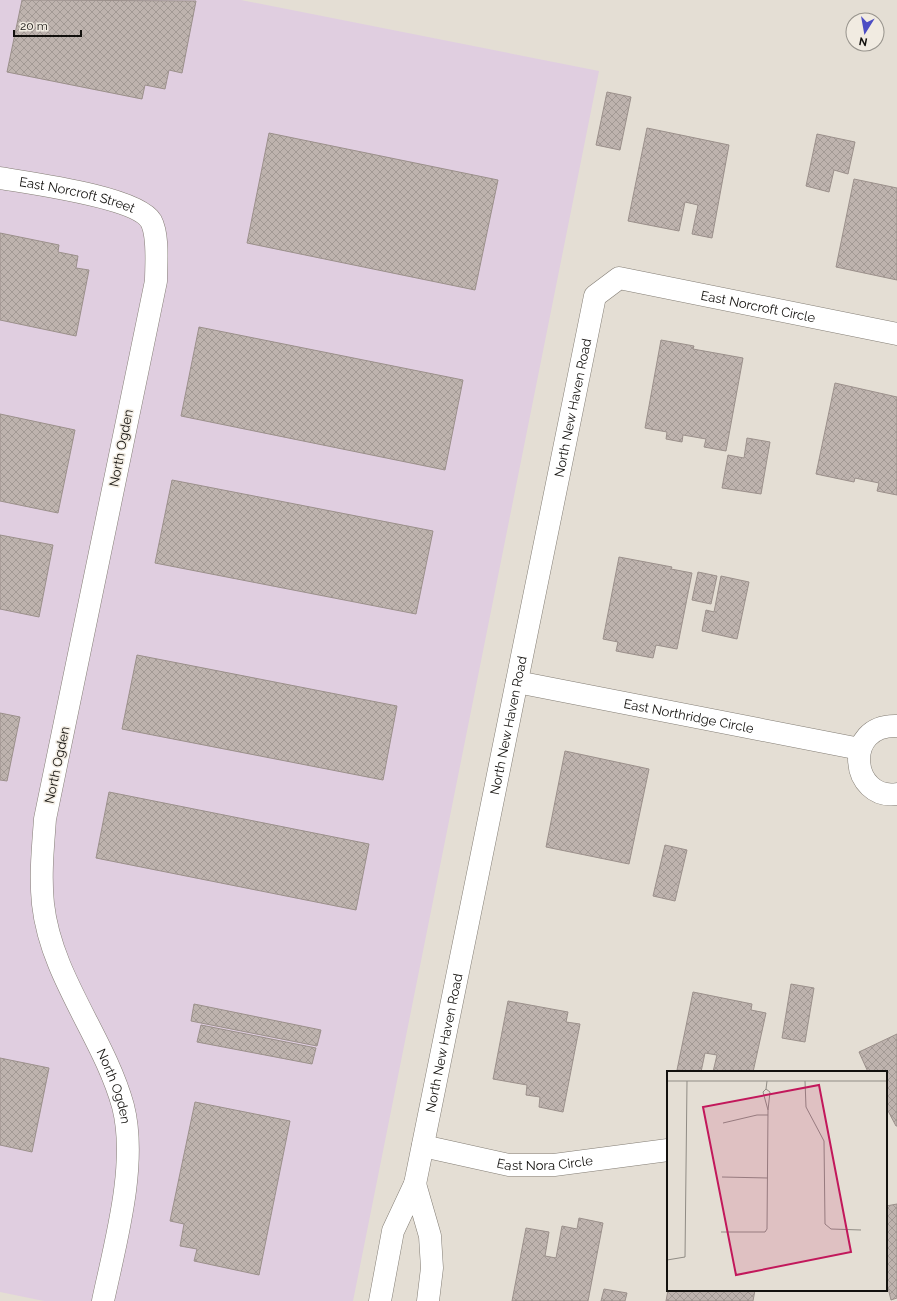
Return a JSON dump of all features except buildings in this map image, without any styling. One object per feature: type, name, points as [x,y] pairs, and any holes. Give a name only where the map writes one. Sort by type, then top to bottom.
[{"type":"street","name":"East Norcroft Street","points":[[0,178],[115,201],[136,209],[150,221]]},
{"type":"street","name":"North Ogden","points":[[103,1301],[121,1215],[129,1158],[123,1107],[107,1065],[61,968],[50,937],[43,905],[41,870],[45,819],[156,281],[157,248],[150,221]]},
{"type":"street","name":"East Norcroft Circle","points":[[619,278],[897,334]]},
{"type":"street","name":"North New Haven Road","points":[[380,1301],[386,1261],[393,1231],[415,1184],[595,296],[619,278]]},
{"type":"street","name":"East Northridge Circle","points":[[517,682],[860,749]]},
{"type":"street","points":[[897,726],[885,726],[874,731],[865,739],[860,749],[858,760],[860,772],[865,781],[873,788],[883,793],[897,794]]},
{"type":"street","name":"East Nora Circle","points":[[423,1146],[509,1165],[554,1165],[667,1150]]},
{"type":"street","name":"North New Haven Road","points":[[415,1184],[430,1236],[432,1268],[428,1301]]},
{"type":"shaded area","points":[[0,0],[241,0],[599,71],[353,1301],[44,1301],[0,1292]]}]
